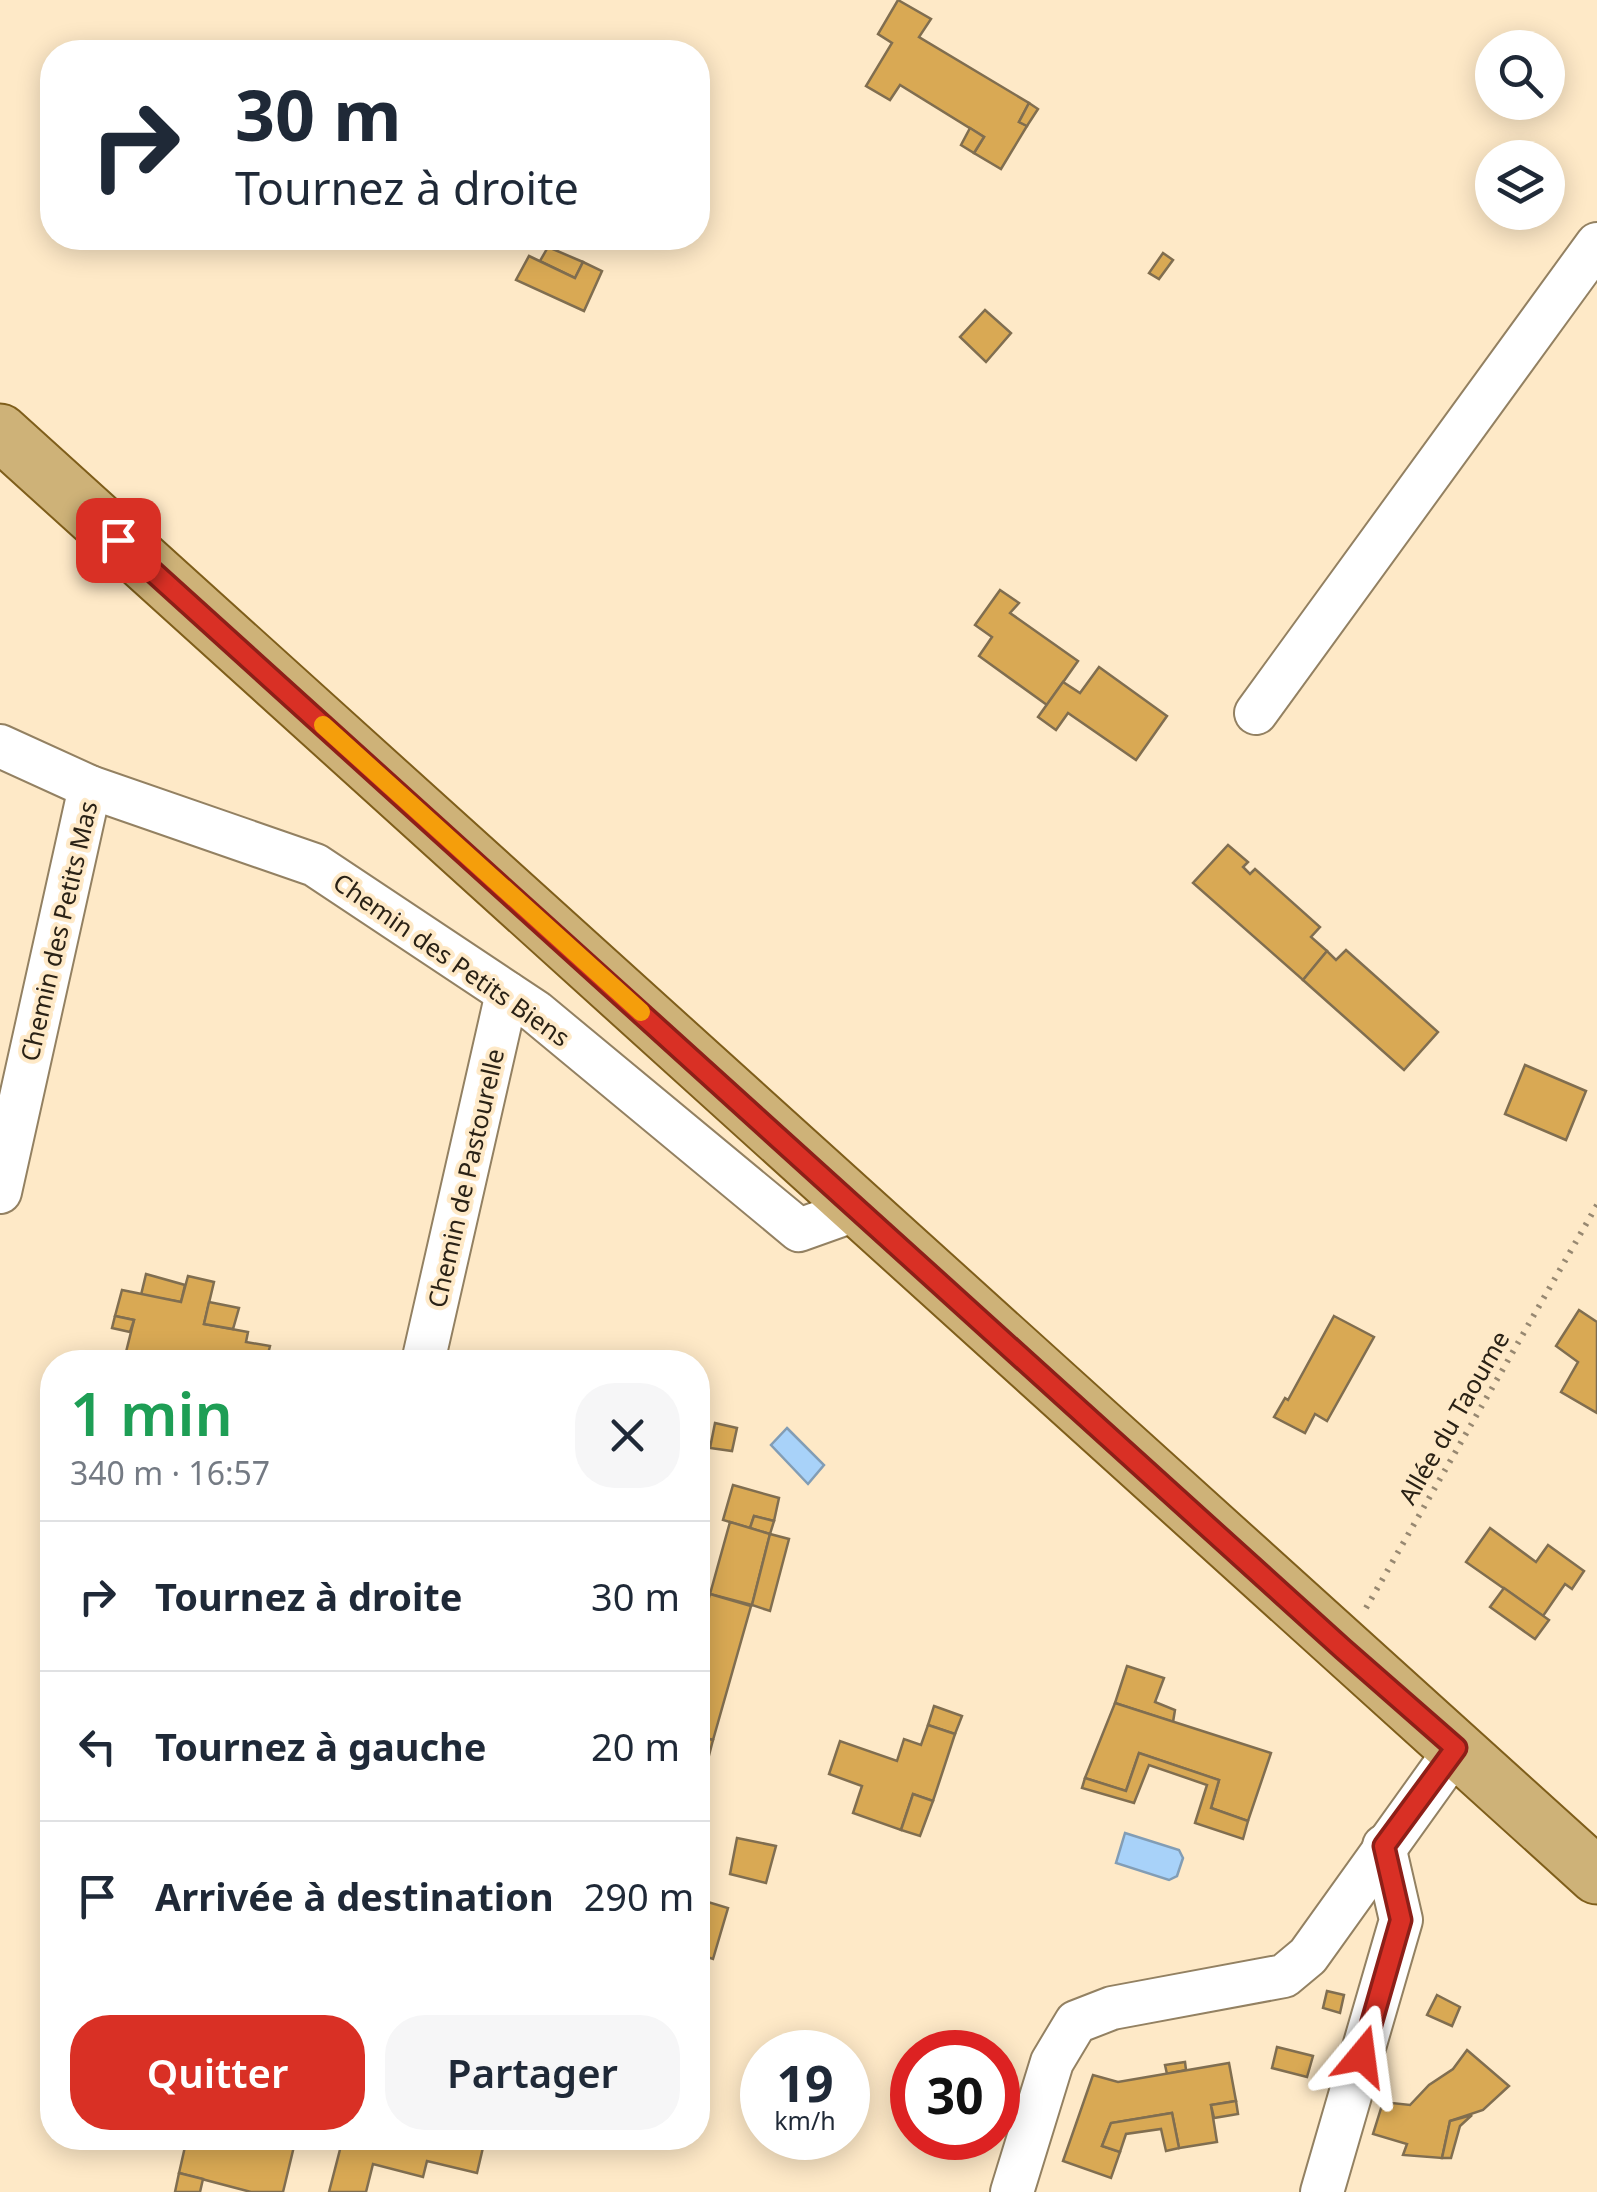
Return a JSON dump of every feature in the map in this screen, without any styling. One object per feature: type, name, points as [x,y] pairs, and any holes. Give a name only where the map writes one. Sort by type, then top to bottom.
[{"type":"main road","points":[[0,432],[1597,1876]]},
{"type":"street","points":[[1256,713],[1597,244]]},
{"type":"street","name":"Chemin des Petits Biens","points":[[0,746],[90,787],[315,865],[536,1012],[799,1230],[858,1209]]},
{"type":"street","name":"Chemin des Petits Mas","points":[[0,1192],[90,787]]},
{"type":"street","name":"Chemin de Pastourelle","points":[[426,1350],[507,993]]},
{"type":"street","points":[[1012,2192],[1052,2062],[1076,2022],[1112,2008],[1284,1976],[1308,1956],[1456,1748]]},
{"type":"street","points":[[1322,2192],[1401,1920],[1384,1846]]},
{"type":"path","name":"Allée du Taoume","points":[[1343,1649],[1597,1206]]},
{"type":"water","points":[[787,1428],[824,1465],[808,1484],[771,1445]]},
{"type":"water","points":[[1125,1833],[1179,1850],[1183,1858],[1177,1876],[1169,1880],[1116,1863]]},
{"type":"building","points":[[898,0],[931,19],[919,37],[1029,103],[1019,122],[1027,126],[1001,169],[974,153],[984,137],[900,85],[890,100],[866,86],[892,43],[878,34]]},
{"type":"building","points":[[1029,103],[1038,109],[1027,126],[1019,122]]},
{"type":"building","points":[[970,128],[984,137],[974,153],[961,145]]},
{"type":"building","points":[[546,250],[555,250],[583,262],[575,278],[540,261]]},
{"type":"building","points":[[1163,253],[1173,260],[1159,279],[1149,273]]},
{"type":"building","points":[[529,256],[575,278],[583,262],[602,271],[584,311],[516,280]]},
{"type":"building","points":[[985,310],[1011,333],[986,362],[960,337]]},
{"type":"building","points":[[1000,590],[1019,603],[1010,613],[1078,661],[1047,705],[979,656],[992,637],[975,625]]},
{"type":"building","points":[[1099,667],[1167,716],[1136,760],[1068,713],[1056,730],[1038,717],[1063,682],[1080,693]]},
{"type":"building","points":[[1228,845],[1248,862],[1243,867],[1250,874],[1255,869],[1320,927],[1311,937],[1327,951],[1303,980],[1193,883]]},
{"type":"building","points":[[1346,950],[1438,1032],[1404,1070],[1303,980],[1327,951],[1336,960]]},
{"type":"building","points":[[1525,1065],[1586,1091],[1566,1140],[1505,1114]]},
{"type":"building","points":[[146,1274],[185,1285],[181,1302],[141,1295]]},
{"type":"building","points":[[188,1276],[214,1282],[204,1324],[248,1332],[246,1342],[270,1346],[269,1350],[126,1350],[134,1320],[115,1316],[122,1290],[181,1302]]},
{"type":"building","points":[[209,1302],[239,1308],[233,1329],[204,1324]]},
{"type":"building","points":[[1579,1310],[1597,1322],[1597,1413],[1561,1392],[1578,1362],[1556,1346]]},
{"type":"building","points":[[115,1316],[134,1320],[130,1332],[112,1328]]},
{"type":"building","points":[[1334,1316],[1374,1337],[1327,1421],[1315,1414],[1305,1433],[1274,1417],[1285,1398],[1288,1400]]},
{"type":"building","points":[[715,1423],[737,1428],[732,1451],[710,1448]]},
{"type":"building","points":[[733,1485],[779,1498],[774,1521],[754,1516],[750,1528],[723,1520]]},
{"type":"building","points":[[754,1516],[774,1521],[770,1534],[750,1528]]},
{"type":"building","points":[[730,1522],[770,1534],[752,1605],[710,1594]]},
{"type":"building","points":[[1490,1528],[1536,1562],[1548,1545],[1584,1571],[1572,1589],[1565,1584],[1543,1616],[1466,1562]]},
{"type":"building","points":[[770,1534],[789,1539],[770,1611],[752,1605]]},
{"type":"building","points":[[1504,1588],[1549,1620],[1535,1639],[1490,1607]]},
{"type":"building","points":[[710,1594],[751,1606],[713,1740],[710,1739]]},
{"type":"building","points":[[1127,1666],[1164,1678],[1155,1702],[1175,1710],[1173,1722],[1115,1703]]},
{"type":"building","points":[[1115,1703],[1271,1753],[1248,1821],[1211,1808],[1219,1780],[1139,1753],[1126,1791],[1085,1778]]},
{"type":"building","points":[[934,1706],[962,1716],[955,1734],[928,1725]]},
{"type":"building","points":[[928,1725],[955,1734],[933,1801],[913,1794],[901,1830],[853,1813],[862,1786],[829,1774],[840,1741],[897,1761],[904,1739],[921,1745]]},
{"type":"building","points":[[1139,1753],[1219,1780],[1211,1808],[1248,1821],[1243,1839],[1195,1823],[1207,1785],[1149,1765],[1134,1803],[1082,1788],[1085,1778],[1126,1791]]},
{"type":"building","points":[[913,1794],[933,1801],[920,1836],[901,1830]]},
{"type":"building","points":[[737,1838],[776,1846],[766,1883],[730,1874]]},
{"type":"building","points":[[710,1903],[728,1908],[713,1959],[710,1958]]},
{"type":"building","points":[[1327,1991],[1344,1995],[1340,2013],[1323,2008]]},
{"type":"building","points":[[1437,1995],[1460,2007],[1452,2026],[1427,2015]]},
{"type":"building","points":[[1277,2047],[1313,2056],[1307,2077],[1272,2068]]},
{"type":"building","points":[[1467,2050],[1509,2086],[1483,2110],[1450,2121],[1442,2158],[1403,2155],[1407,2144],[1373,2134],[1383,2102],[1410,2105],[1429,2085],[1453,2069]]},
{"type":"building","points":[[1185,2062],[1186,2070],[1167,2074],[1165,2065]]},
{"type":"building","points":[[1229,2063],[1236,2101],[1211,2105],[1217,2142],[1179,2148],[1172,2113],[1111,2123],[1102,2146],[1120,2152],[1111,2178],[1063,2161],[1093,2075],[1118,2082]]},
{"type":"building","points":[[1236,2101],[1238,2114],[1214,2118],[1211,2105]]},
{"type":"building","points":[[1172,2113],[1179,2148],[1166,2151],[1161,2129],[1126,2134],[1120,2152],[1102,2146],[1111,2123]]},
{"type":"building","points":[[1472,2115],[1460,2126],[1451,2158],[1442,2158],[1450,2121]]},
{"type":"building","points":[[184,2150],[293,2150],[283,2192],[251,2192],[179,2173]]},
{"type":"building","points":[[340,2150],[482,2150],[477,2173],[427,2161],[423,2177],[373,2164],[366,2192],[329,2192]]},
{"type":"building","points":[[179,2173],[203,2179],[200,2192],[175,2192]]},
{"type":"slow traffic","points":[[323,725],[641,1012]]},
{"type":"route","points":[[118,540],[1456,1748],[1384,1846],[1401,1920],[1362,2056]]}]
